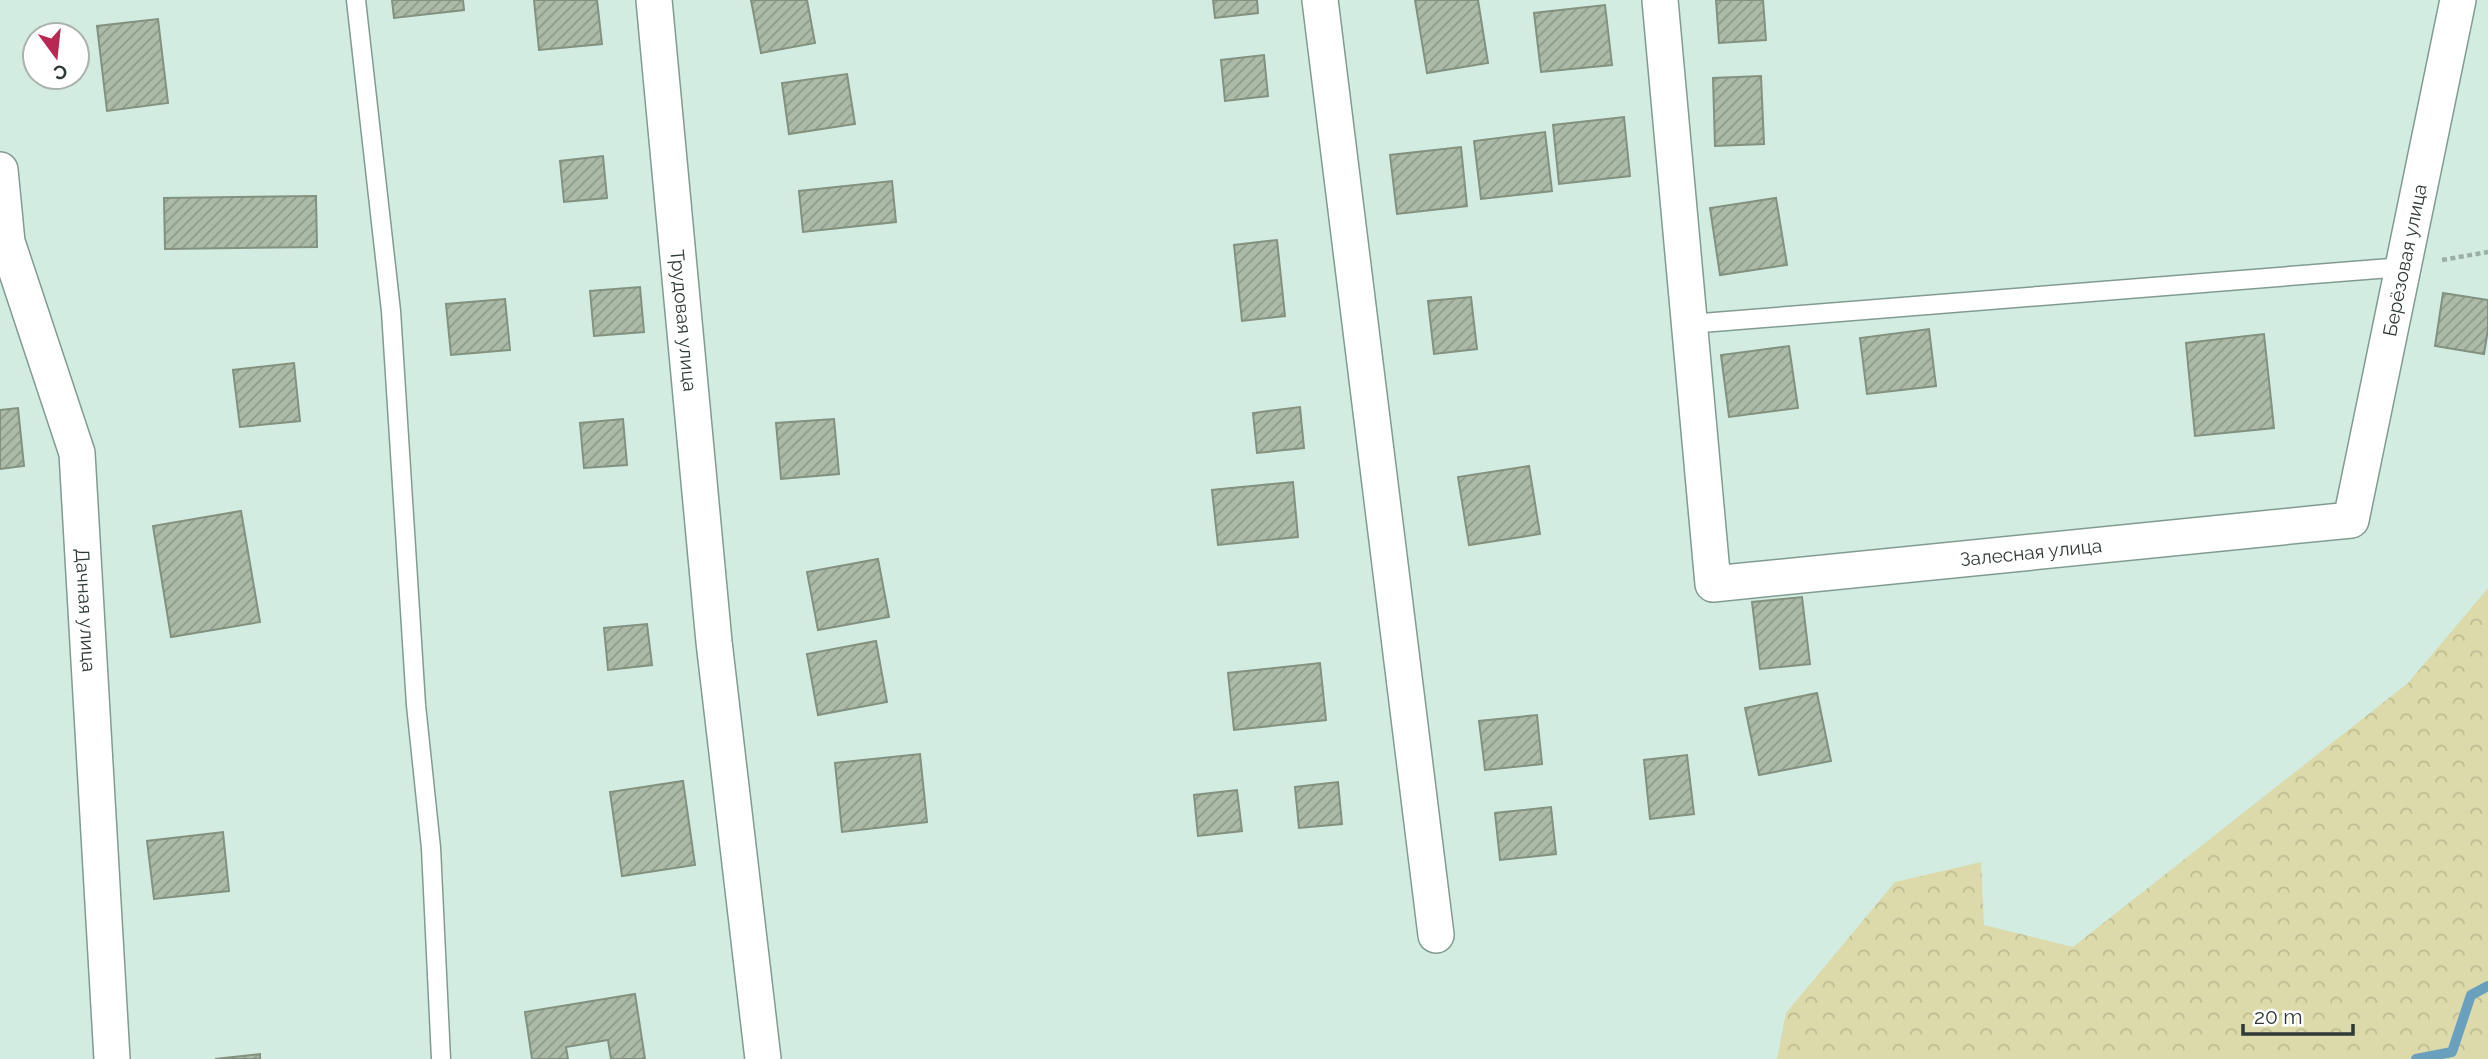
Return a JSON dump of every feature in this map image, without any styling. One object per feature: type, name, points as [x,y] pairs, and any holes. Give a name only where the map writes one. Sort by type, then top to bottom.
[{"type":"street","name":"Трудовая улица","points":[[654,0],[714,642],[763,1059]]},
{"type":"street","points":[[1320,0],[1436,935]]},
{"type":"street","points":[[1660,0],[1689,324]]},
{"type":"street","name":"Берёзовая улица","points":[[2351,520],[2458,0]]},
{"type":"street","name":"Дачная улица","points":[[0,170],[7,242],[77,453],[112,1059]]},
{"type":"street","name":"Залесная улица","points":[[1689,324],[1713,584],[2351,520]]},
{"type":"lane","points":[[356,0],[391,311],[416,705],[431,848],[441,1059]]},
{"type":"lane","points":[[1689,324],[2403,267]]},
{"type":"path","points":[[2403,267],[2488,252]]},
{"type":"green space","points":[[2488,588],[2488,1059],[1777,1059],[1786,1013],[1895,882],[1981,862],[1984,925],[2073,947],[2408,683]]},
{"type":"building","points":[[392,0],[463,0],[464,10],[394,18]]},
{"type":"building","points":[[534,0],[597,0],[602,44],[539,50]]},
{"type":"building","points":[[751,0],[807,0],[815,43],[761,53]]},
{"type":"building","points":[[1213,0],[1257,0],[1258,13],[1215,18]]},
{"type":"building","points":[[1415,0],[1478,0],[1488,63],[1427,73]]},
{"type":"building","points":[[1716,0],[1763,0],[1766,40],[1719,43]]},
{"type":"building","points":[[1605,5],[1612,65],[1541,72],[1534,13]]},
{"type":"building","points":[[158,19],[168,103],[107,111],[97,26]]},
{"type":"building","points":[[1264,55],[1268,96],[1225,101],[1221,60]]},
{"type":"building","points":[[847,74],[855,124],[789,134],[782,83]]},
{"type":"building","points":[[1761,76],[1764,144],[1715,146],[1713,78]]},
{"type":"building","points":[[1624,117],[1630,176],[1559,184],[1553,125]]},
{"type":"building","points":[[1545,132],[1552,191],[1481,199],[1474,141]]},
{"type":"building","points":[[1461,147],[1467,206],[1397,214],[1390,155]]},
{"type":"building","points":[[603,156],[607,198],[564,202],[560,161]]},
{"type":"building","points":[[892,181],[896,222],[803,232],[799,191]]},
{"type":"building","points":[[316,196],[317,247],[165,249],[164,198]]},
{"type":"building","points":[[1776,198],[1787,265],[1720,275],[1710,208]]},
{"type":"building","points":[[1277,240],[1285,316],[1242,321],[1234,245]]},
{"type":"building","points":[[640,287],[644,332],[594,336],[590,291]]},
{"type":"building","points":[[2443,293],[2488,300],[2488,329],[2484,354],[2435,346]]},
{"type":"building","points":[[1471,297],[1477,349],[1434,354],[1428,301]]},
{"type":"building","points":[[505,299],[510,350],[451,355],[446,304]]},
{"type":"building","points":[[1929,329],[1936,386],[1867,394],[1860,338]]},
{"type":"building","points":[[2264,334],[2274,428],[2195,436],[2186,343]]},
{"type":"building","points":[[1789,346],[1798,408],[1729,417],[1721,355]]},
{"type":"building","points":[[294,363],[300,421],[240,427],[233,370]]},
{"type":"building","points":[[1300,407],[1304,448],[1257,453],[1253,413]]},
{"type":"building","points":[[18,408],[24,466],[0,469],[0,410]]},
{"type":"building","points":[[623,419],[627,465],[584,468],[580,423]]},
{"type":"building","points":[[834,419],[839,474],[781,479],[776,423]]},
{"type":"building","points":[[1529,466],[1540,534],[1469,545],[1458,477]]},
{"type":"building","points":[[1293,482],[1298,537],[1218,545],[1212,490]]},
{"type":"building","points":[[241,511],[260,622],[171,637],[153,526]]},
{"type":"building","points":[[878,559],[889,617],[818,630],[807,572]]},
{"type":"building","points":[[1802,597],[1810,664],[1760,669],[1752,602]]},
{"type":"building","points":[[647,624],[652,665],[608,670],[604,628]]},
{"type":"building","points":[[876,641],[887,702],[818,715],[807,654]]},
{"type":"building","points":[[1320,663],[1326,720],[1234,730],[1228,673]]},
{"type":"building","points":[[1817,693],[1831,761],[1759,775],[1745,708]]},
{"type":"building","points":[[1537,715],[1542,764],[1485,770],[1479,721]]},
{"type":"building","points":[[920,754],[927,822],[842,832],[835,763]]},
{"type":"building","points":[[1687,755],[1694,814],[1650,819],[1644,760]]},
{"type":"building","points":[[683,781],[695,865],[622,876],[610,792]]},
{"type":"building","points":[[1338,782],[1342,824],[1299,828],[1295,787]]},
{"type":"building","points":[[1237,790],[1242,831],[1198,836],[1194,795]]},
{"type":"building","points":[[1551,807],[1556,854],[1500,860],[1495,813]]},
{"type":"building","points":[[223,832],[229,891],[154,899],[147,841]]},
{"type":"building","points":[[635,994],[645,1059],[611,1059],[608,1040],[566,1047],[568,1059],[532,1059],[525,1012]]},
{"type":"building","points":[[260,1054],[260,1059],[215,1059]]},
{"type":"waterway","points":[[2416,1059],[2452,1052],[2471,995],[2488,986]]}]
